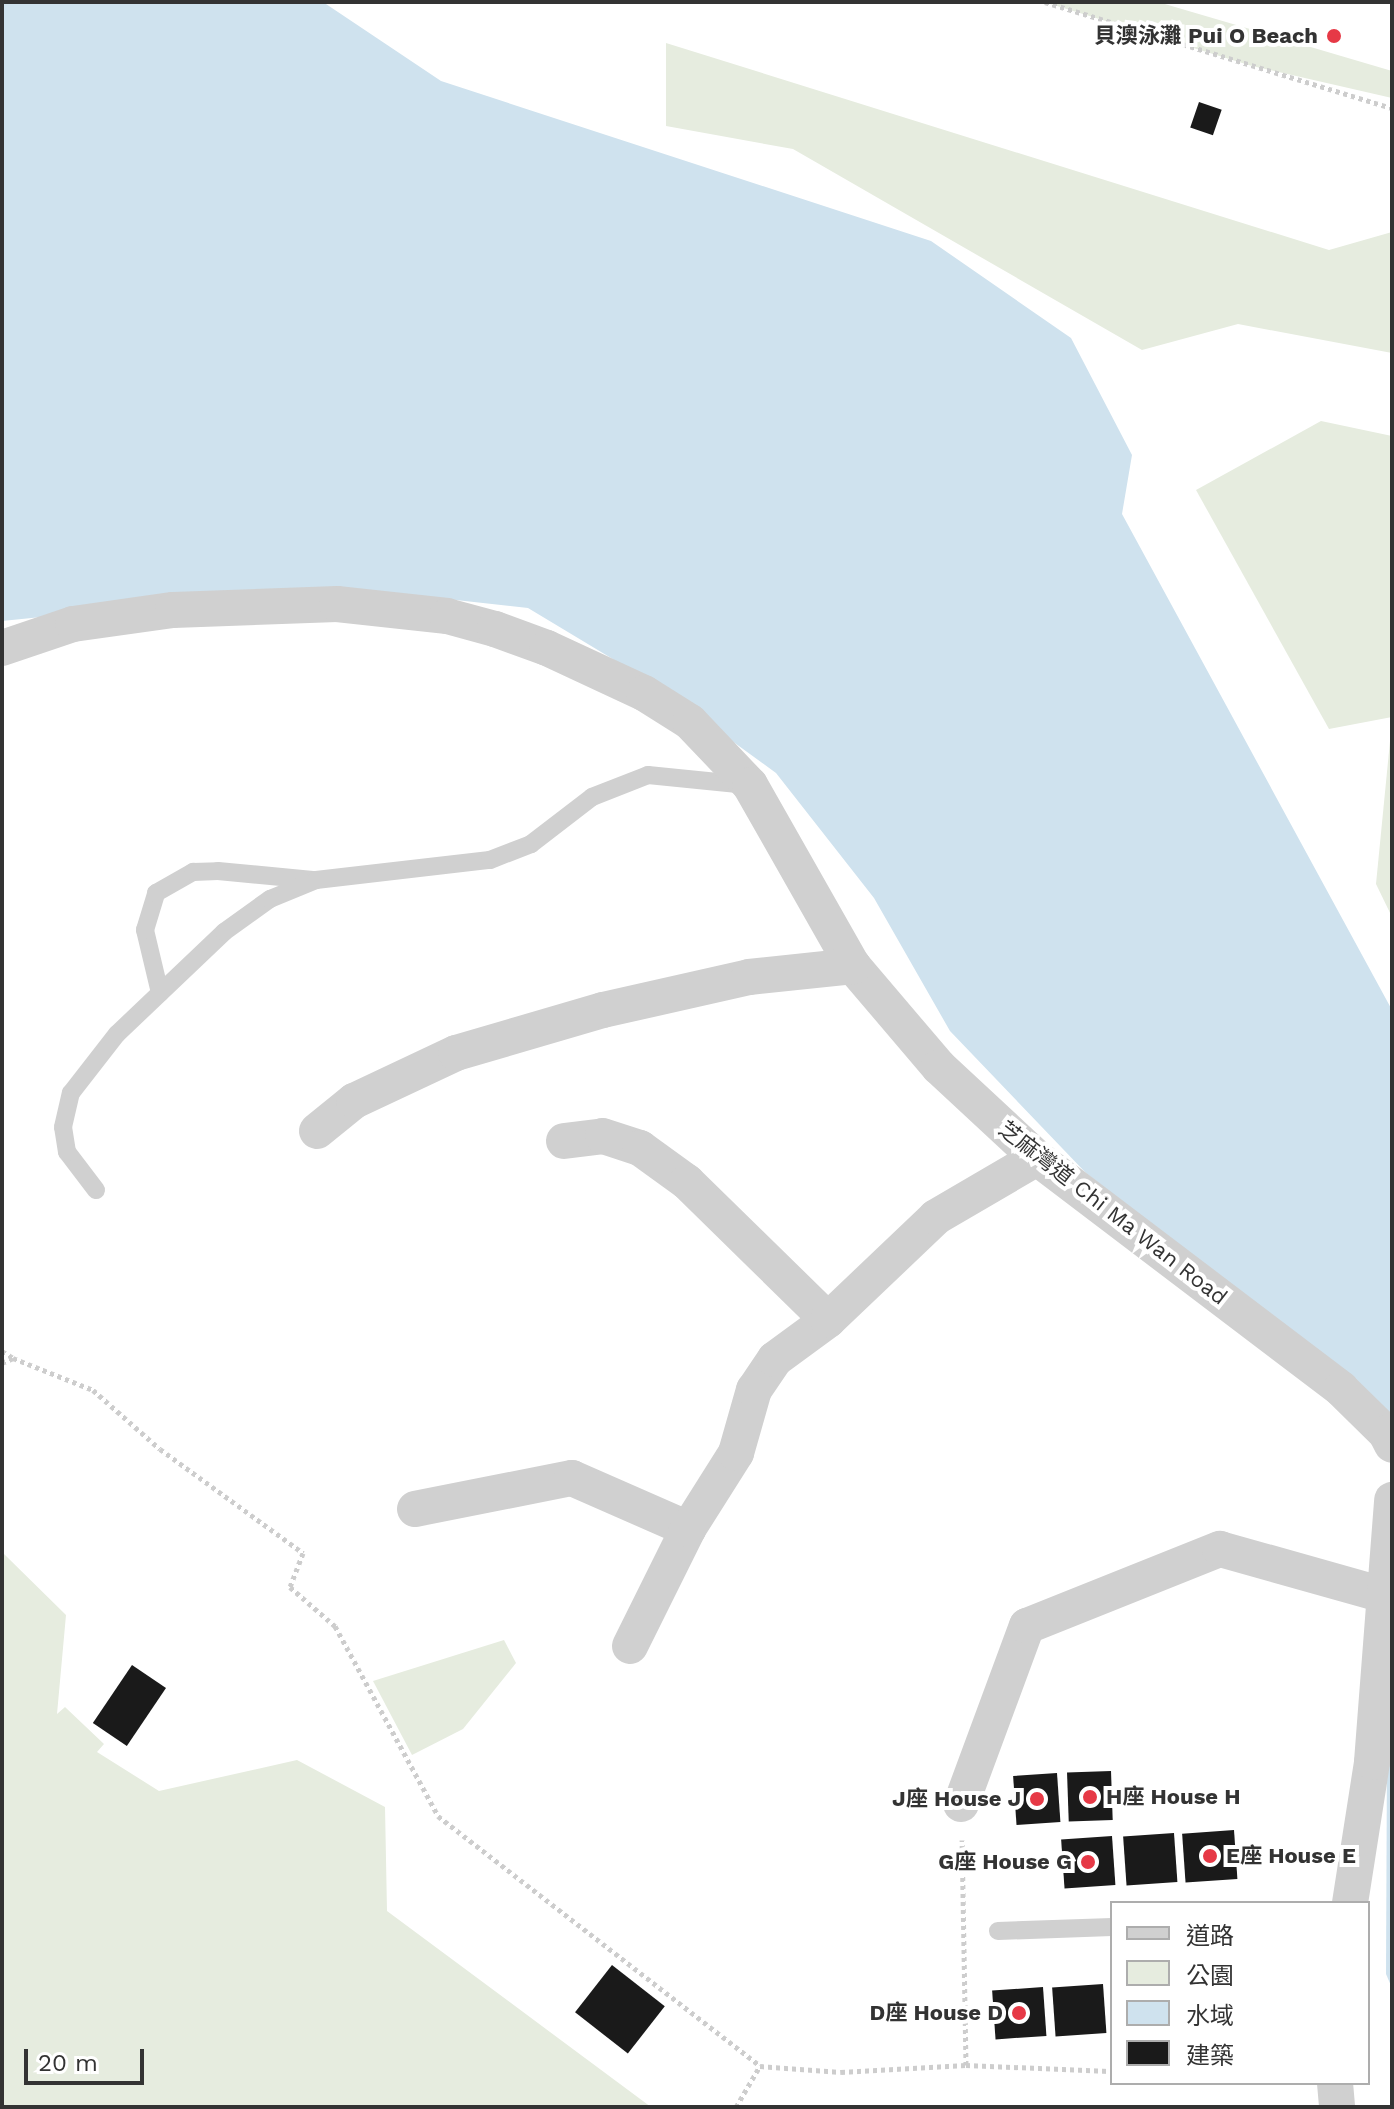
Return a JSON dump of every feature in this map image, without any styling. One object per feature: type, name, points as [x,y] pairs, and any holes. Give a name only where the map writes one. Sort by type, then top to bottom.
[{"type":"street","name":"芝麻灣道 Chi Ma Wan Road","points":[[2,648],[73,624],[173,610],[337,604],[447,616],[547,648],[644,693],[690,722],[750,785],[853,966],[939,1067],[1037,1158],[1341,1389],[1386,1433],[1392,1445]]},
{"type":"street","points":[[317,1131],[354,1101],[456,1053],[603,1010],[749,977],[853,966]]},
{"type":"street","points":[[564,1141],[603,1136],[640,1148],[687,1182],[828,1320]]},
{"type":"street","points":[[630,1646],[688,1529],[736,1453],[754,1390],[775,1359],[828,1320],[936,1217],[1037,1158]]},
{"type":"street","points":[[415,1509],[572,1478],[688,1529]]},
{"type":"street","points":[[1350,1901],[1372,1762],[1392,1500]]},
{"type":"street","points":[[961,1804],[1027,1626],[1220,1549],[1384,1595]]},
{"type":"street","points":[[1335,2085],[1337,2107]]},
{"type":"lane","points":[[160,993],[145,930],[156,893],[193,872],[218,871],[316,880],[490,860],[531,844],[592,797],[648,775],[750,785]]},
{"type":"lane","points":[[96,1190],[67,1152],[63,1127],[71,1093],[117,1034],[224,932],[270,899],[316,880]]},
{"type":"lane","points":[[998,1931],[1110,1927]]},
{"type":"path","points":[[1045,2],[1392,108]]},
{"type":"path","points":[[2,1351],[93,1390],[160,1449],[303,1553],[290,1587],[335,1626],[438,1816],[760,2066],[841,2072],[966,2065],[1109,2071]]},
{"type":"path","points":[[2,1363],[13,1358]]},
{"type":"path","points":[[961,1804],[966,2065]]},
{"type":"path","points":[[736,2107],[760,2066]]},
{"type":"green space","points":[[1044,2],[1158,2],[1392,71],[1392,98],[1252,66]]},
{"type":"green space","points":[[666,43],[1329,250],[1392,232],[1392,353],[1238,324],[1142,350],[793,149],[666,126]]},
{"type":"green space","points":[[1321,421],[1392,436],[1392,717],[1329,729],[1196,490]]},
{"type":"green space","points":[[1392,721],[1392,917],[1376,884]]},
{"type":"green space","points":[[2,1546],[4,1554],[66,1615],[57,1714],[65,1707],[104,1744],[97,1752],[159,1791],[297,1760],[385,1807],[387,1911],[651,2107],[2,2107]]},
{"type":"green space","points":[[504,1640],[516,1663],[463,1729],[412,1755],[373,1681]]},
{"type":"water","points":[[2,2],[323,2],[441,81],[931,241],[1071,338],[1132,455],[1122,514],[1392,1010],[1392,1424],[1085,1172],[950,1031],[874,898],[776,773],[651,682],[528,608],[339,587],[2,621]]},
{"type":"water","points":[[1392,1702],[1392,1988],[1386,1974],[1387,1750]]},
{"type":"building","points":[[1199,102],[1222,110],[1213,135],[1190,128]]},
{"type":"building","points":[[132,1665],[166,1688],[127,1746],[93,1723]]},
{"type":"building","name":"H座 House H","points":[[1111,1771],[1113,1820],[1069,1822],[1067,1773]]},
{"type":"building","name":"J座 House J","points":[[1057,1773],[1060,1822],[1017,1825],[1013,1776]]},
{"type":"building","name":"E座 House E","points":[[1234,1830],[1237,1879],[1186,1883],[1182,1834]]},
{"type":"building","points":[[1174,1833],[1177,1882],[1127,1885],[1123,1837]]},
{"type":"building","name":"G座 House G","points":[[1112,1836],[1115,1885],[1065,1888],[1061,1840]]},
{"type":"building","points":[[612,1965],[665,2006],[628,2054],[575,2012]]},
{"type":"building","points":[[1103,1984],[1106,2033],[1056,2036],[1052,1988]]},
{"type":"building","name":"D座 House D","points":[[1043,1987],[1046,2036],[996,2039],[992,1991]]},
{"type":"place","name":"貝澳泳灘 Pui O Beach","points":[[1334,36]]},
{"type":"place","name":"H座 House H","points":[[1090,1797]]},
{"type":"place","name":"J座 House J","points":[[1037,1799]]},
{"type":"place","name":"E座 House E","points":[[1210,1856]]},
{"type":"place","name":"G座 House G","points":[[1088,1862]]},
{"type":"place","name":"D座 House D","points":[[1019,2013]]}]
